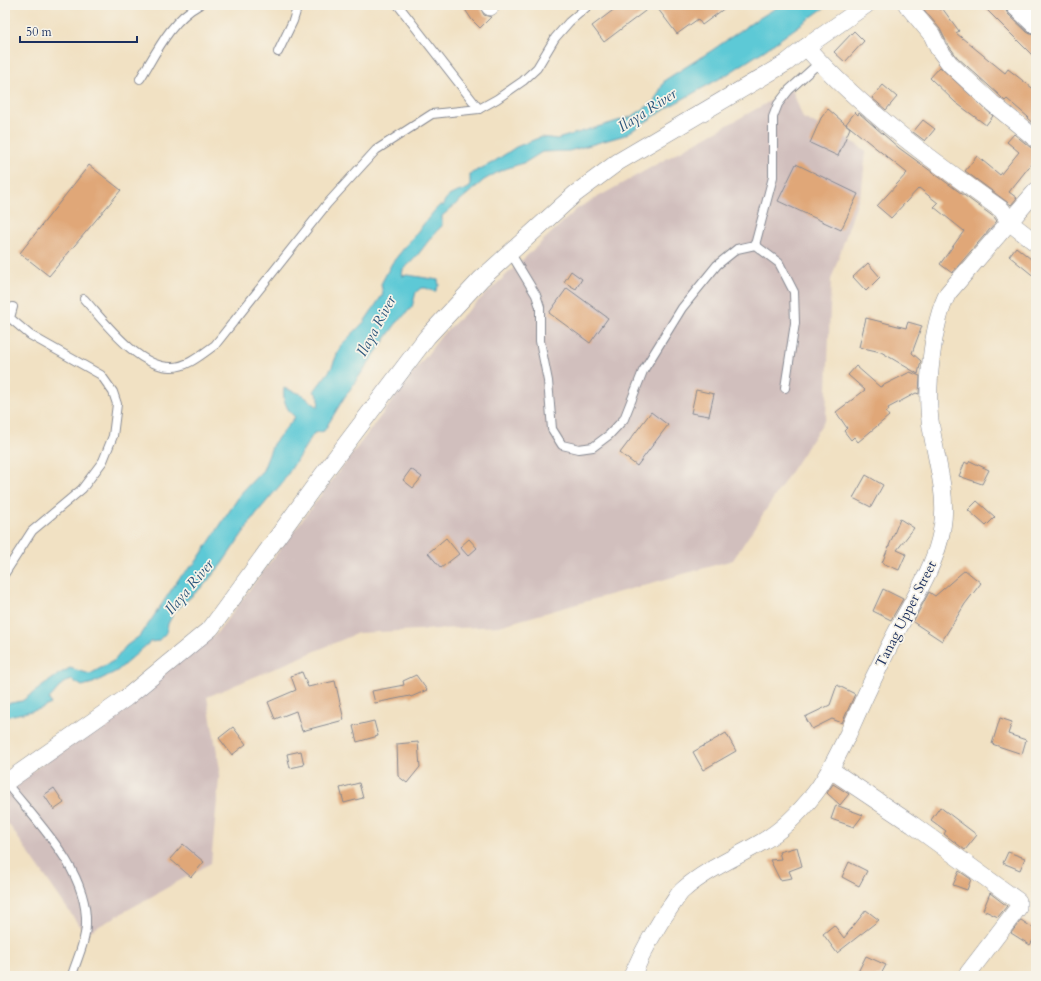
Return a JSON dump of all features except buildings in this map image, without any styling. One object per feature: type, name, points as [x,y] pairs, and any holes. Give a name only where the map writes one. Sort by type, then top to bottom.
[{"type":"main road","points":[[1017,5],[1036,23]]},
{"type":"street","points":[[5,783],[126,698],[211,628],[324,473],[428,338],[481,279],[510,252],[575,194],[618,162],[786,63],[806,47],[866,5]]},
{"type":"street","points":[[907,5],[932,35],[950,64],[986,98],[1036,140]]},
{"type":"street","points":[[806,47],[820,62],[899,133],[1002,210],[1010,222],[1036,242]]},
{"type":"street","name":"Tanag Upper Street","points":[[632,976],[655,929],[682,891],[715,866],[764,842],[789,820],[815,793],[831,770],[883,657],[926,575],[937,551],[944,528],[942,475],[930,425],[930,390],[933,344],[941,306],[948,293],[1036,192]]},
{"type":"street","points":[[831,770],[913,825],[1018,901],[1018,908],[966,976]]},
{"type":"lane","points":[[140,80],[162,42],[191,9],[199,5]]},
{"type":"lane","points":[[278,52],[294,21],[298,5]]},
{"type":"lane","points":[[398,5],[479,110]]},
{"type":"lane","points":[[84,299],[125,344],[148,361],[171,367],[191,362],[215,345],[327,204],[376,150],[432,114],[479,110],[523,81],[537,68],[555,38],[569,22],[589,5]]},
{"type":"lane","points":[[755,245],[773,177],[773,117],[778,104],[789,90],[820,62]]},
{"type":"lane","points":[[510,252],[536,295],[540,307],[540,341],[548,381],[552,429],[562,445],[579,449],[593,447],[609,435],[624,419],[643,371],[682,308],[717,265],[738,249],[755,245],[779,262],[794,292],[795,323],[785,388]]},
{"type":"lane","points":[[5,573],[32,531],[82,489],[103,461],[113,436],[117,404],[112,392],[101,375],[30,335],[10,318],[13,307]]},
{"type":"lane","points":[[5,783],[69,864],[82,892],[86,925],[73,972]]},
{"type":"shaded area","points":[[792,89],[803,118],[847,138],[866,151],[862,188],[831,280],[826,418],[733,560],[499,626],[358,633],[207,697],[220,769],[211,863],[85,934],[5,819],[5,792],[216,634],[442,335],[578,208]]},
{"type":"water","name":"Ilaya River","points":[[781,5],[828,5],[765,50],[726,75],[672,105],[625,135],[569,151],[542,152],[526,162],[502,170],[484,180],[442,216],[442,226],[409,265],[403,269],[402,276],[408,275],[438,280],[439,285],[435,292],[426,288],[421,288],[416,292],[412,307],[395,325],[344,398],[324,431],[314,433],[282,483],[256,514],[221,565],[204,585],[174,612],[168,624],[166,633],[158,641],[150,642],[117,671],[93,683],[82,686],[72,680],[63,683],[49,699],[51,704],[40,709],[5,717],[5,704],[22,701],[59,674],[70,668],[90,674],[115,660],[126,646],[141,635],[180,577],[196,562],[242,492],[263,470],[273,444],[295,417],[286,404],[284,388],[301,394],[318,407],[319,398],[314,391],[331,369],[341,345],[364,322],[383,294],[381,284],[392,263],[435,210],[440,205],[443,206],[444,201],[450,195],[470,187],[470,174],[492,163],[516,147],[541,137],[557,139],[631,117],[654,102],[665,80]]}]
